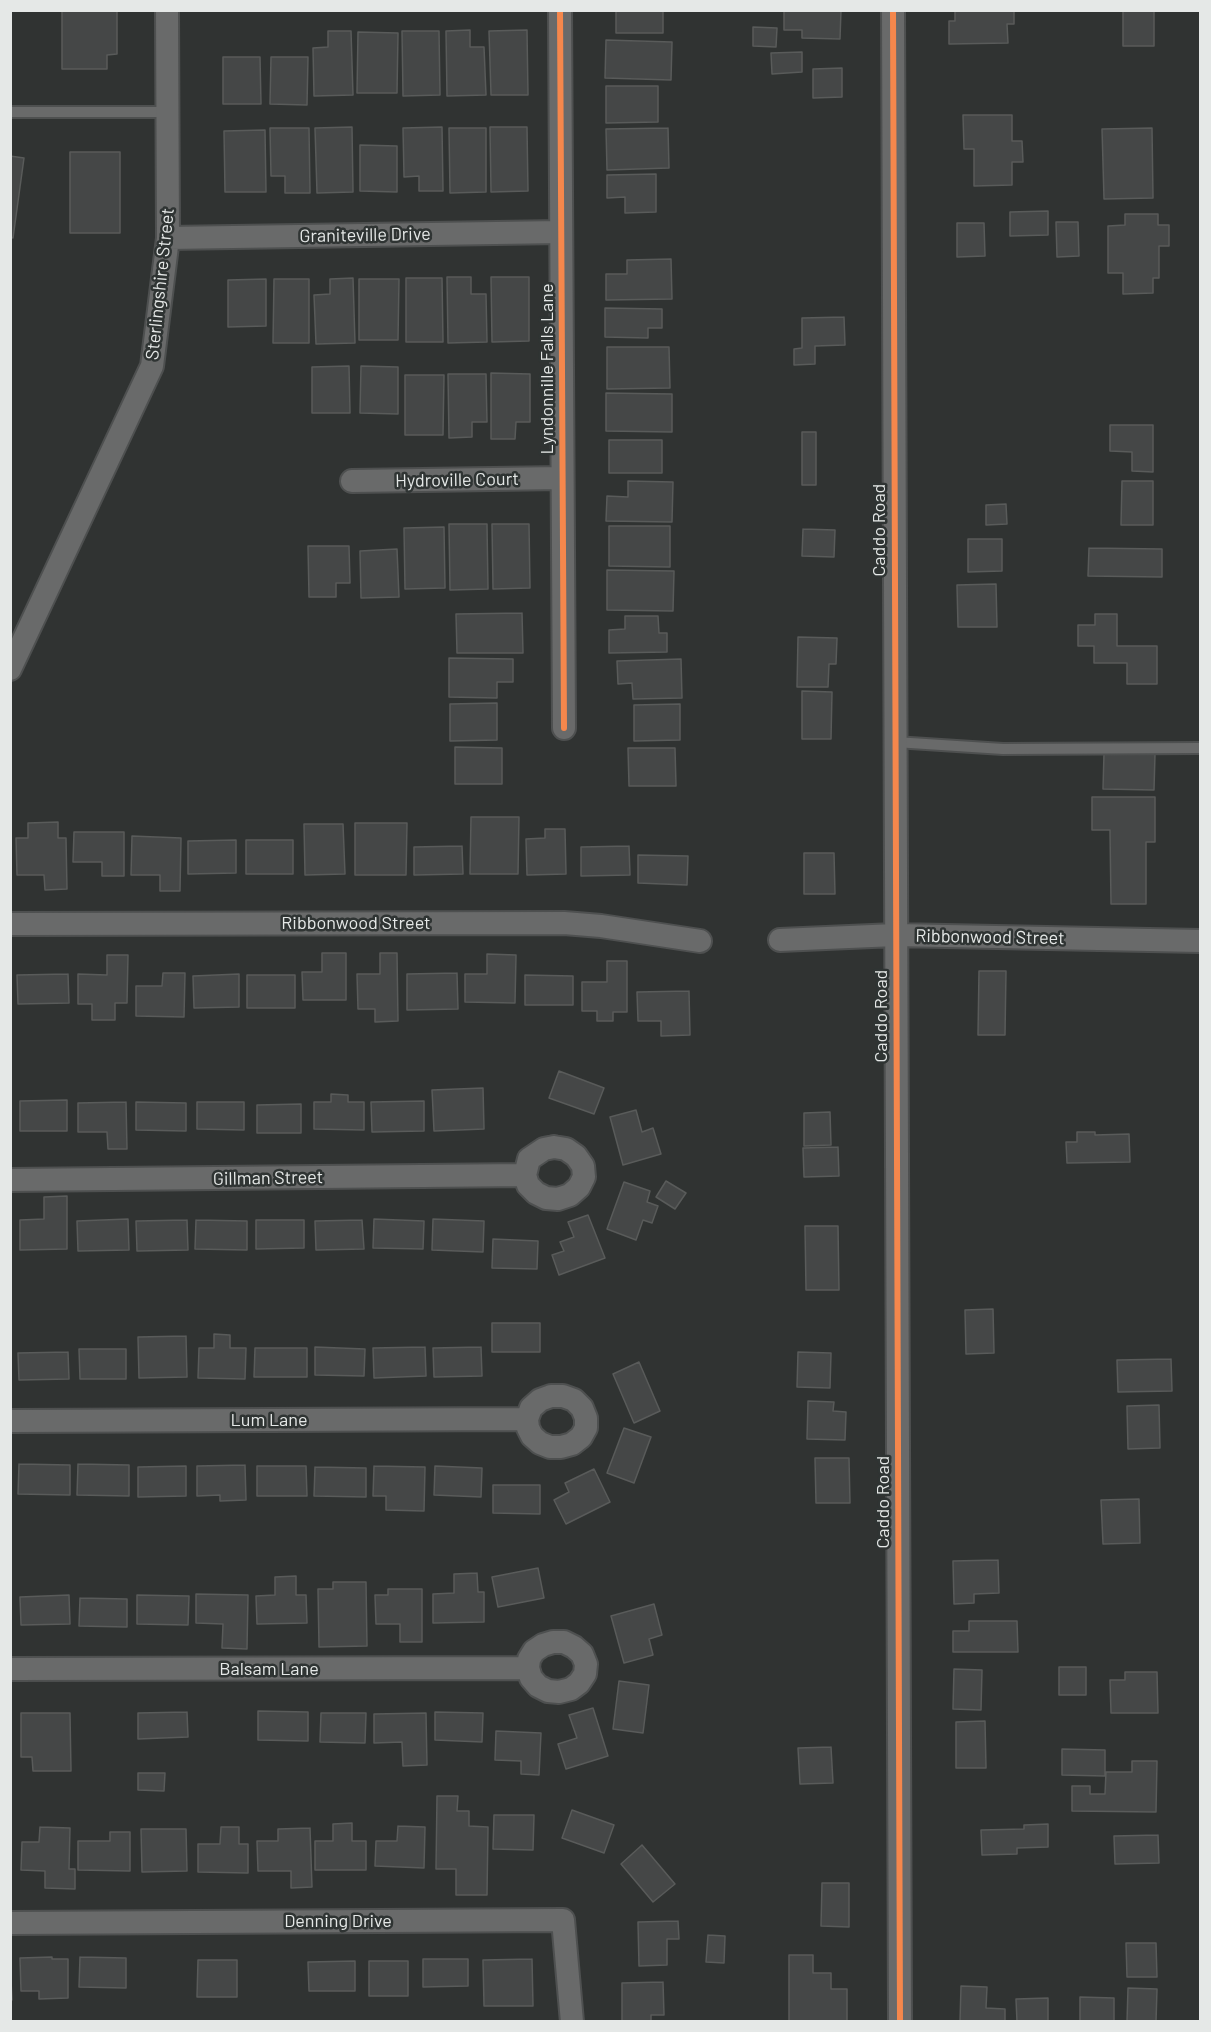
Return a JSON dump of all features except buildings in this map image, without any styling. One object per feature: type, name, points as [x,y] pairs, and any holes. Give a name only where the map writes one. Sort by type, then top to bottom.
[{"type":"street","name":"Sterlingshire Street","points":[[10,669],[152,366],[168,238],[167,10]]},
{"type":"street","name":"Lyndonnille Falls Lane","points":[[560,10],[564,728]]},
{"type":"street","name":"Caddo Road","points":[[893,10],[900,2022]]},
{"type":"street","name":"Graniteville Drive","points":[[168,238],[561,232]]},
{"type":"street","name":"Hydroville Court","points":[[352,482],[562,478]]},
{"type":"street","name":"Ribbonwood Street","points":[[10,924],[564,923],[601,926],[700,941]]},
{"type":"street","name":"Ribbonwood Street","points":[[780,940],[895,936],[1200,941]]},
{"type":"street","name":"Gillman Street","points":[[10,1180],[525,1175]]},
{"type":"street","name":"Lum Lane","points":[[10,1421],[527,1419]]},
{"type":"street","name":"Balsam Lane","points":[[10,1669],[528,1668]]},
{"type":"street","name":"Denning Drive","points":[[10,1923],[563,1920],[572,2022]]},
{"type":"lane","points":[[10,112],[168,112]]},
{"type":"lane","points":[[895,742],[1003,749],[1200,748]]},
{"type":"cycle path","points":[[560,10],[564,728]]},
{"type":"cycle path","points":[[893,10],[900,2022]]}]
